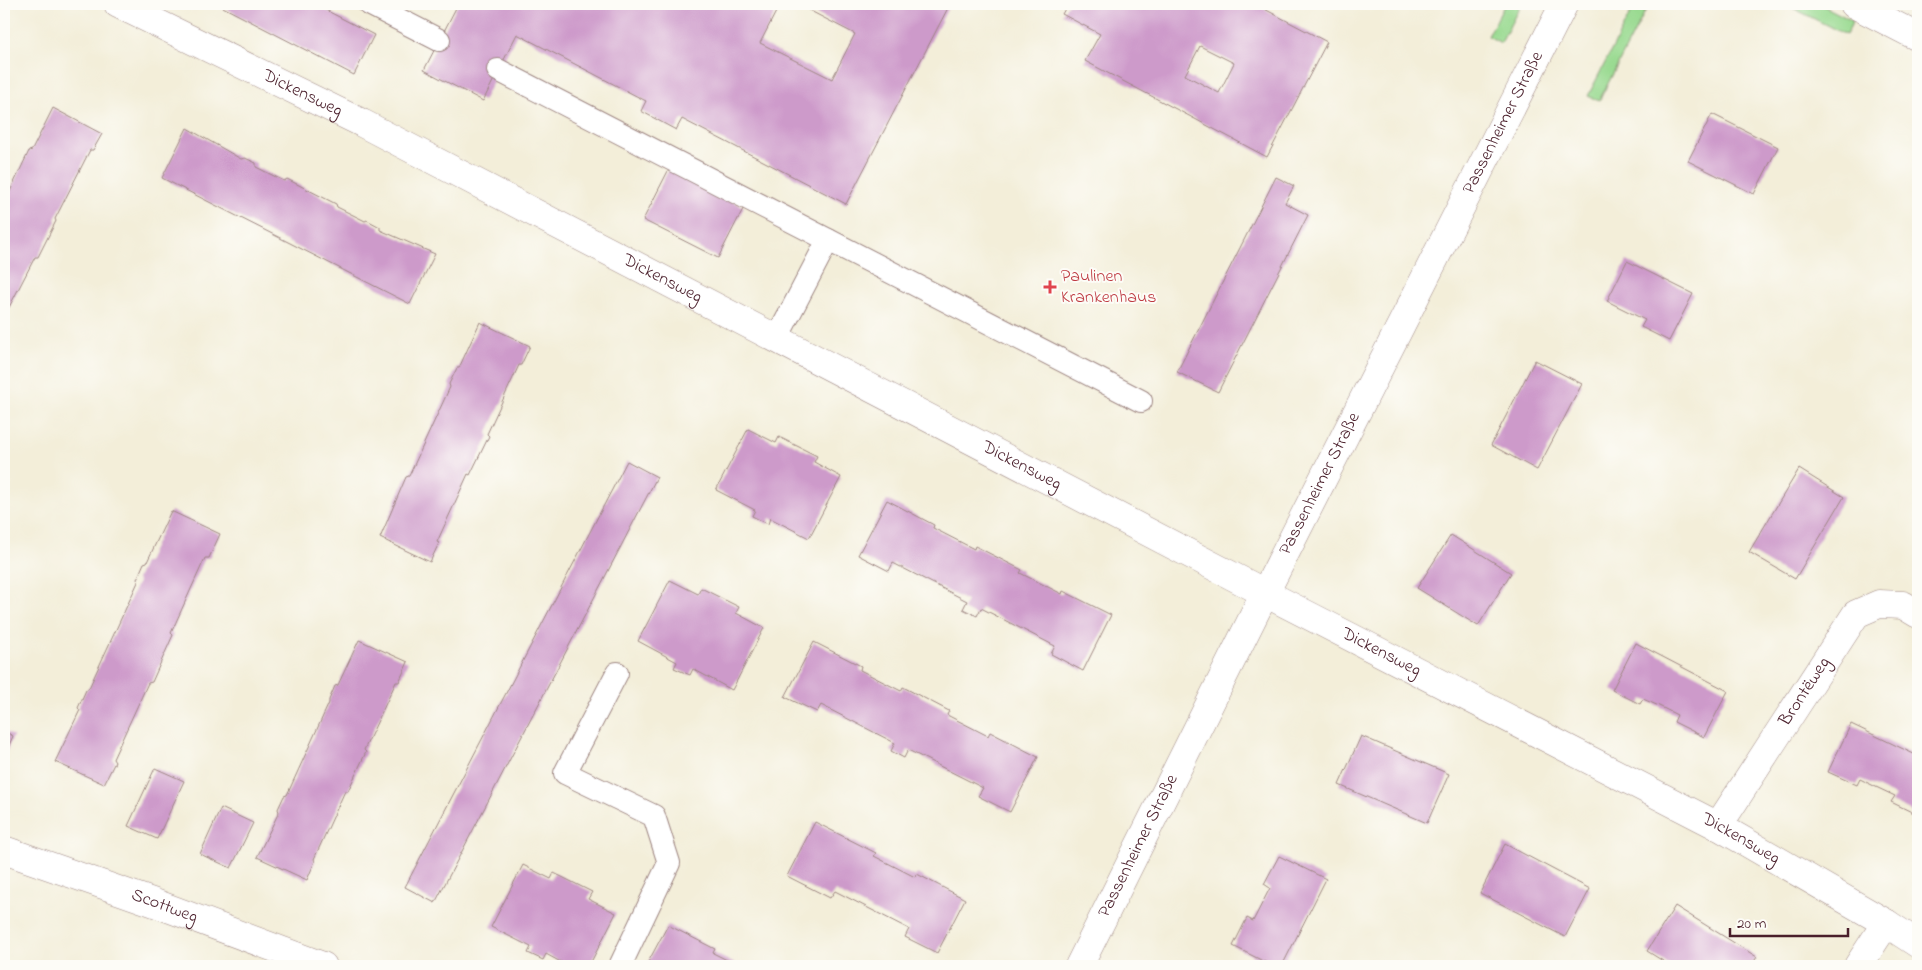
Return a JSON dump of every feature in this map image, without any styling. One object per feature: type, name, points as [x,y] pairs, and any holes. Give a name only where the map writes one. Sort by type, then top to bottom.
[{"type":"street","name":"Dickensweg","points":[[118,4],[362,123],[1718,826],[1886,923],[1918,944]]},
{"type":"street","name":"Passenheimer Straße","points":[[1079,966],[1265,592],[1564,4]]},
{"type":"street","points":[[1854,4],[1918,37]]},
{"type":"street","name":"Brontëweg","points":[[1718,826],[1856,614],[1878,604],[1904,605],[1918,614]]},
{"type":"street","name":"Scottweg","points":[[4,850],[152,902],[324,966]]},
{"type":"street","points":[[1858,966],[1886,923]]},
{"type":"lane","points":[[369,4],[439,40]]},
{"type":"lane","points":[[498,70],[1141,402]]},
{"type":"lane","points":[[777,338],[828,240]]},
{"type":"lane","points":[[617,673],[565,774],[654,816],[670,863],[620,966]]},
{"type":"green space","points":[[1505,4],[1521,4],[1501,43],[1488,36]]},
{"type":"green space","points":[[1635,4],[1649,4],[1599,101],[1588,96]]},
{"type":"green space","points":[[1785,4],[1820,4],[1853,21],[1846,35]]},
{"type":"building","points":[[217,4],[314,4],[374,35],[354,75]]},
{"type":"building","points":[[458,4],[780,4],[760,43],[832,79],[855,34],[797,4],[950,4],[846,204],[682,119],[676,130],[641,111],[646,101],[517,34],[483,101],[424,70]]},
{"type":"building","points":[[1068,4],[1255,4],[1327,42],[1267,157],[1085,61],[1100,34],[1062,14]],"holes":[[[1200,46],[1234,63],[1219,93],[1185,75]]]},
{"type":"building","points":[[53,108],[102,134],[93,150],[90,150],[38,257],[35,257],[4,317],[4,204],[29,151],[32,150]]},
{"type":"building","points":[[1712,114],[1778,147],[1754,194],[1688,161]]},
{"type":"building","points":[[187,128],[241,159],[245,158],[256,163],[256,167],[284,181],[287,179],[336,204],[337,207],[365,221],[367,220],[380,227],[380,230],[435,254],[410,304],[162,178]]},
{"type":"building","points":[[669,169],[744,207],[718,258],[643,220]]},
{"type":"building","points":[[1276,177],[1294,186],[1285,203],[1308,215],[1218,392],[1177,372]]},
{"type":"building","points":[[1627,261],[1693,294],[1669,341],[1641,327],[1645,320],[1607,301]]},
{"type":"building","points":[[480,322],[530,346],[521,365],[519,365],[487,434],[489,436],[470,475],[468,474],[437,542],[439,543],[430,562],[380,538],[406,477],[409,476],[450,387],[449,384],[457,368],[459,368]]},
{"type":"building","points":[[1535,360],[1582,384],[1537,470],[1491,445]]},
{"type":"building","points":[[748,429],[776,443],[779,437],[817,456],[814,462],[841,477],[809,538],[770,518],[768,524],[752,516],[755,510],[716,490]]},
{"type":"building","points":[[627,461],[657,477],[435,903],[405,887]]},
{"type":"building","points":[[1799,469],[1844,497],[1795,579],[1749,552]]},
{"type":"building","points":[[887,500],[934,525],[933,528],[974,549],[975,546],[1022,570],[1020,573],[1062,594],[1063,591],[1111,615],[1083,671],[1051,654],[1055,646],[981,608],[977,616],[963,609],[967,601],[893,563],[889,571],[858,555]]},
{"type":"building","points":[[171,511],[220,534],[209,558],[205,558],[171,633],[173,635],[152,682],[148,683],[113,759],[115,762],[104,784],[55,762],[80,710],[78,708],[86,690],[89,688],[138,582],[137,579],[144,563],[147,562]]},
{"type":"building","points":[[1451,535],[1511,573],[1478,626],[1417,588]]},
{"type":"building","points":[[670,580],[698,594],[701,588],[739,607],[736,613],[764,628],[732,690],[693,669],[690,675],[674,668],[677,662],[638,641]]},
{"type":"building","points":[[359,640],[408,662],[399,682],[396,682],[364,750],[366,752],[348,791],[345,791],[314,859],[315,861],[307,880],[257,857],[329,703],[335,686],[338,685]]},
{"type":"building","points":[[814,642],[861,666],[860,670],[901,691],[903,687],[949,711],[947,715],[988,736],[990,732],[1038,757],[1010,812],[978,796],[983,788],[908,750],[904,758],[891,751],[895,743],[821,705],[817,712],[785,697]]},
{"type":"building","points":[[1636,643],[1728,691],[1704,737],[1674,722],[1677,715],[1643,699],[1640,704],[1612,690]]},
{"type":"building","points":[[1851,724],[1918,756],[1918,815],[1891,802],[1895,796],[1860,779],[1857,785],[1828,772]]},
{"type":"building","points":[[4,731],[13,736],[4,757]]},
{"type":"building","points":[[1361,736],[1449,774],[1427,823],[1339,785]]},
{"type":"building","points":[[155,768],[184,781],[157,839],[128,826]]},
{"type":"building","points":[[221,808],[253,823],[231,868],[200,854]]},
{"type":"building","points":[[815,822],[876,853],[874,856],[915,877],[917,874],[965,899],[937,953],[905,937],[909,929],[835,891],[830,898],[787,876]]},
{"type":"building","points":[[1505,844],[1590,889],[1565,937],[1480,893]]},
{"type":"building","points":[[1279,856],[1326,879],[1282,966],[1273,966],[1233,946],[1247,918],[1253,921],[1270,888],[1264,884]]},
{"type":"building","points":[[523,865],[551,879],[554,873],[592,892],[588,899],[616,913],[589,966],[568,966],[546,954],[543,960],[528,953],[531,947],[491,927]]},
{"type":"building","points":[[1675,906],[1757,957],[1751,966],[1671,966],[1647,951]]},
{"type":"building","points":[[668,925],[715,949],[713,953],[739,966],[646,966]]},
{"type":"place","name":"Paulinen Krankenhaus","points":[[1050,287]]}]
